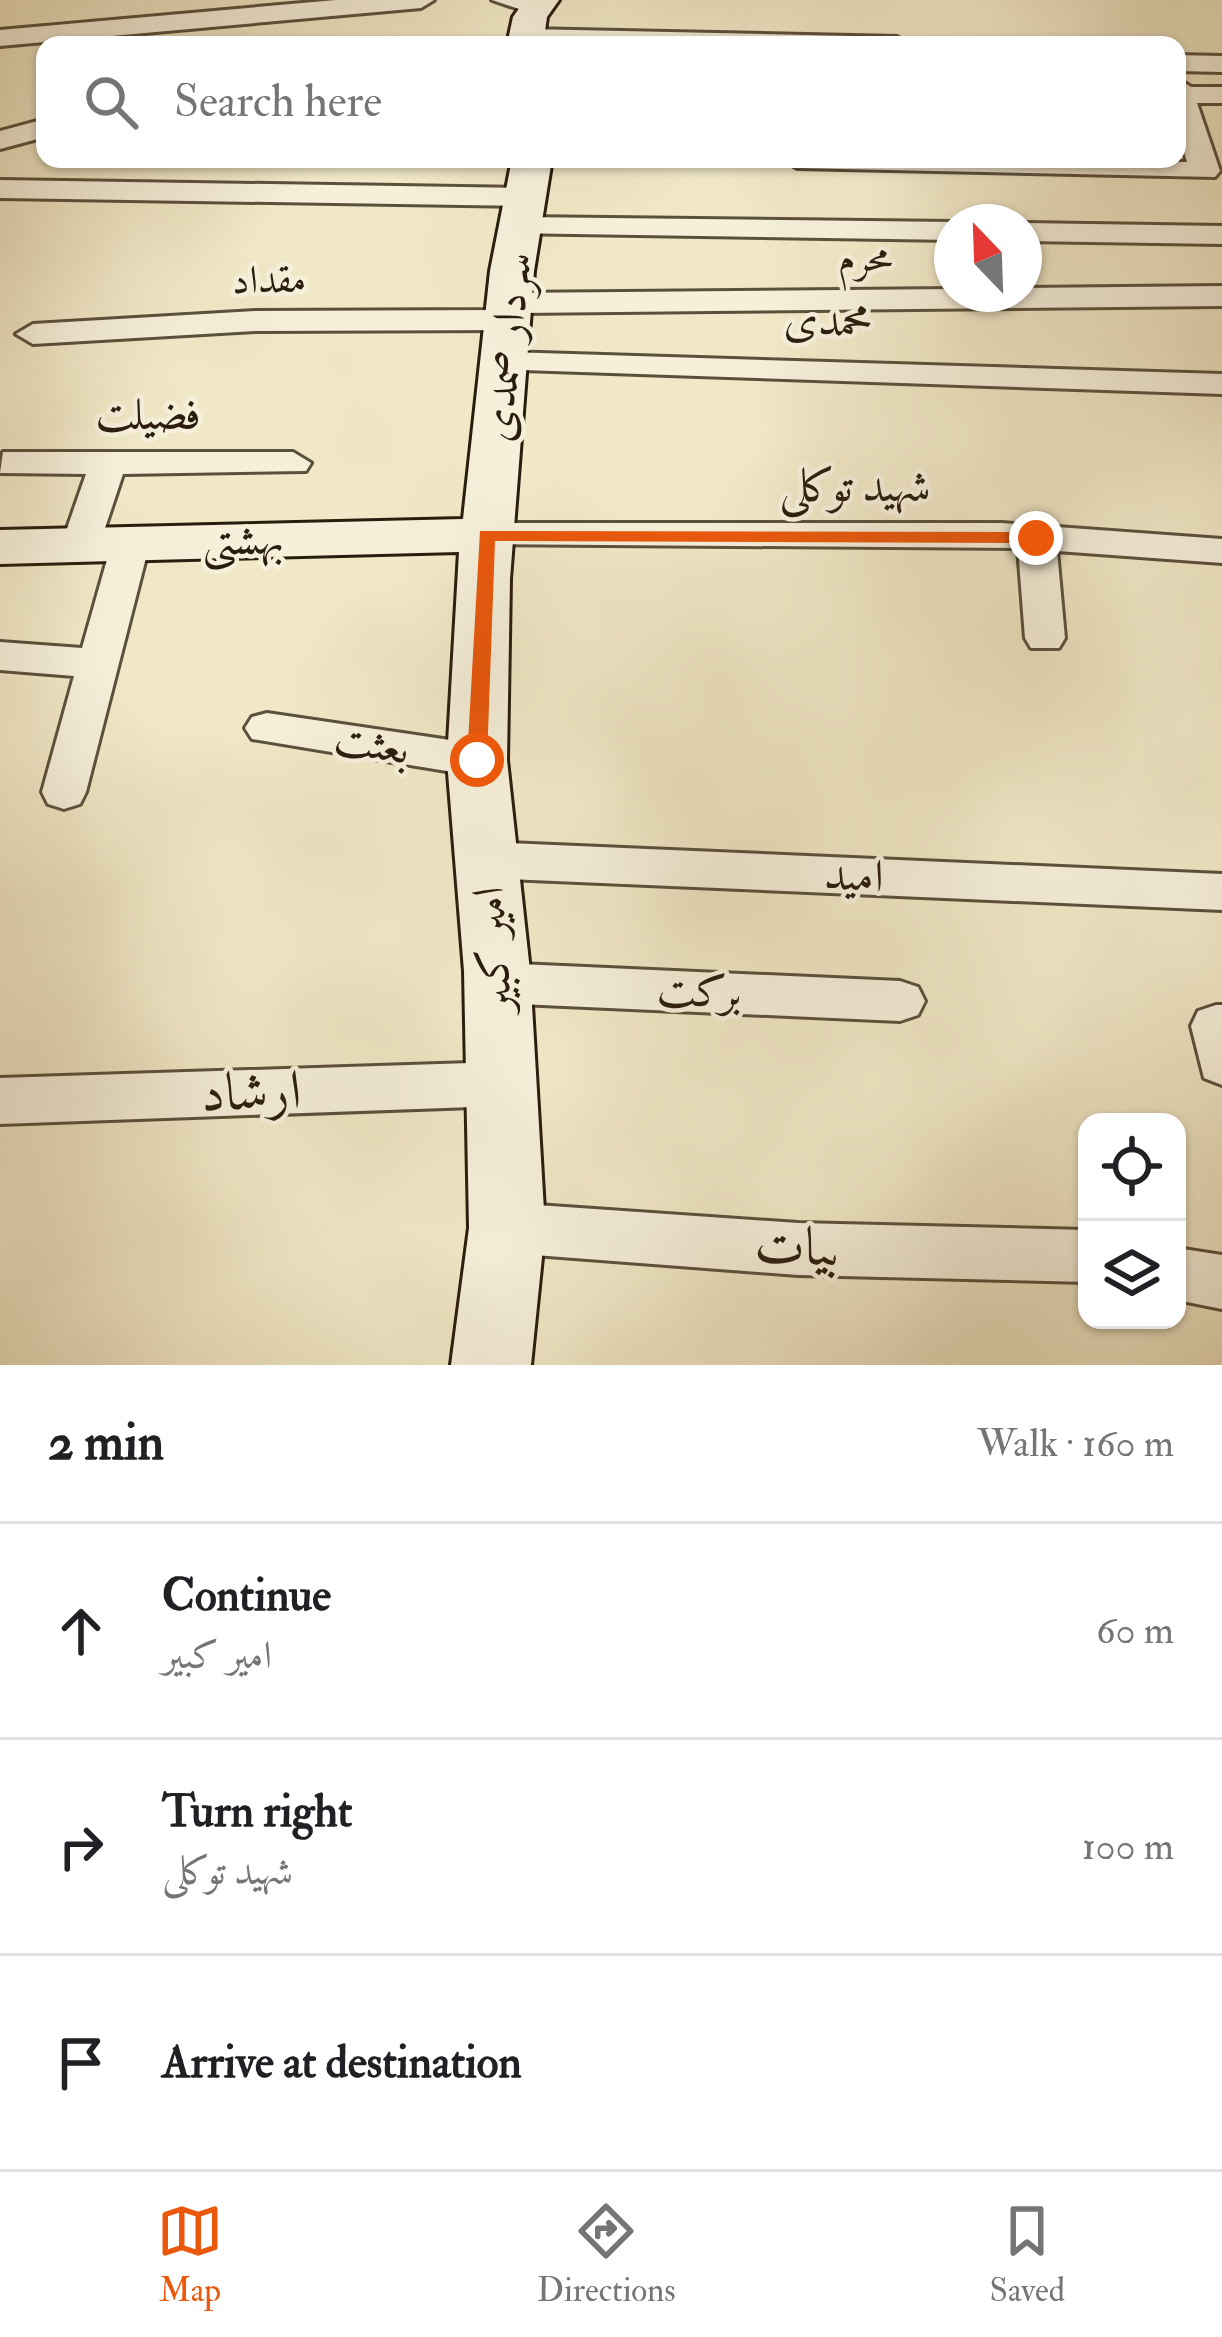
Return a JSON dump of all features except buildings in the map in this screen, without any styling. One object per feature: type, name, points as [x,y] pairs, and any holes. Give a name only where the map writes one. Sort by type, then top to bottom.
[{"type":"street","points":[[0,38],[186,9],[422,0]]},
{"type":"street","points":[[527,18],[820,36]]},
{"type":"street","points":[[1186,63],[1222,64]]},
{"type":"street","points":[[1102,168],[1204,171],[1190,117],[1222,95]]},
{"type":"street","points":[[0,140],[36,130]]},
{"type":"street","points":[[0,189],[526,194],[934,229]]},
{"type":"street","name":"سردار صمدی","points":[[487,535],[507,328],[526,194]]},
{"type":"street","points":[[1042,232],[1222,235]]},
{"type":"street","name":"محرم","points":[[507,328],[1222,296]]},
{"type":"street","name":"مقداد","points":[[33,334],[255,320],[507,328]]},
{"type":"street","name":"محمدی","points":[[507,328],[1222,384]]},
{"type":"street","name":"فضیلت","points":[[3,463],[293,463]]},
{"type":"street","points":[[64,792],[98,664],[108,463]]},
{"type":"street","name":"شهید توکلی","points":[[487,535],[1036,538],[1222,551]]},
{"type":"street","name":"بهشتی","points":[[0,547],[487,535]]},
{"type":"street","name":"امیر کبیر","points":[[487,535],[477,760],[497,983],[507,1228],[491,1365]]},
{"type":"street","points":[[1036,538],[1045,638]]},
{"type":"street","points":[[0,656],[98,664]]},
{"type":"street","name":"بعثت","points":[[267,728],[477,760]]},
{"type":"street","name":"امید","points":[[486,860],[1222,892]]},
{"type":"street","name":"برکت","points":[[497,983],[900,1001]]},
{"type":"street","points":[[1222,1027],[1216,1026],[1222,1064]]},
{"type":"street","name":"ارشاد","points":[[0,1101],[501,1084]]},
{"type":"street","name":"بیات","points":[[507,1228],[798,1249],[1078,1256]]},
{"type":"street","points":[[1186,1276],[1222,1282]]},
{"type":"route","points":[[477,760],[487,535],[1036,538]]}]
